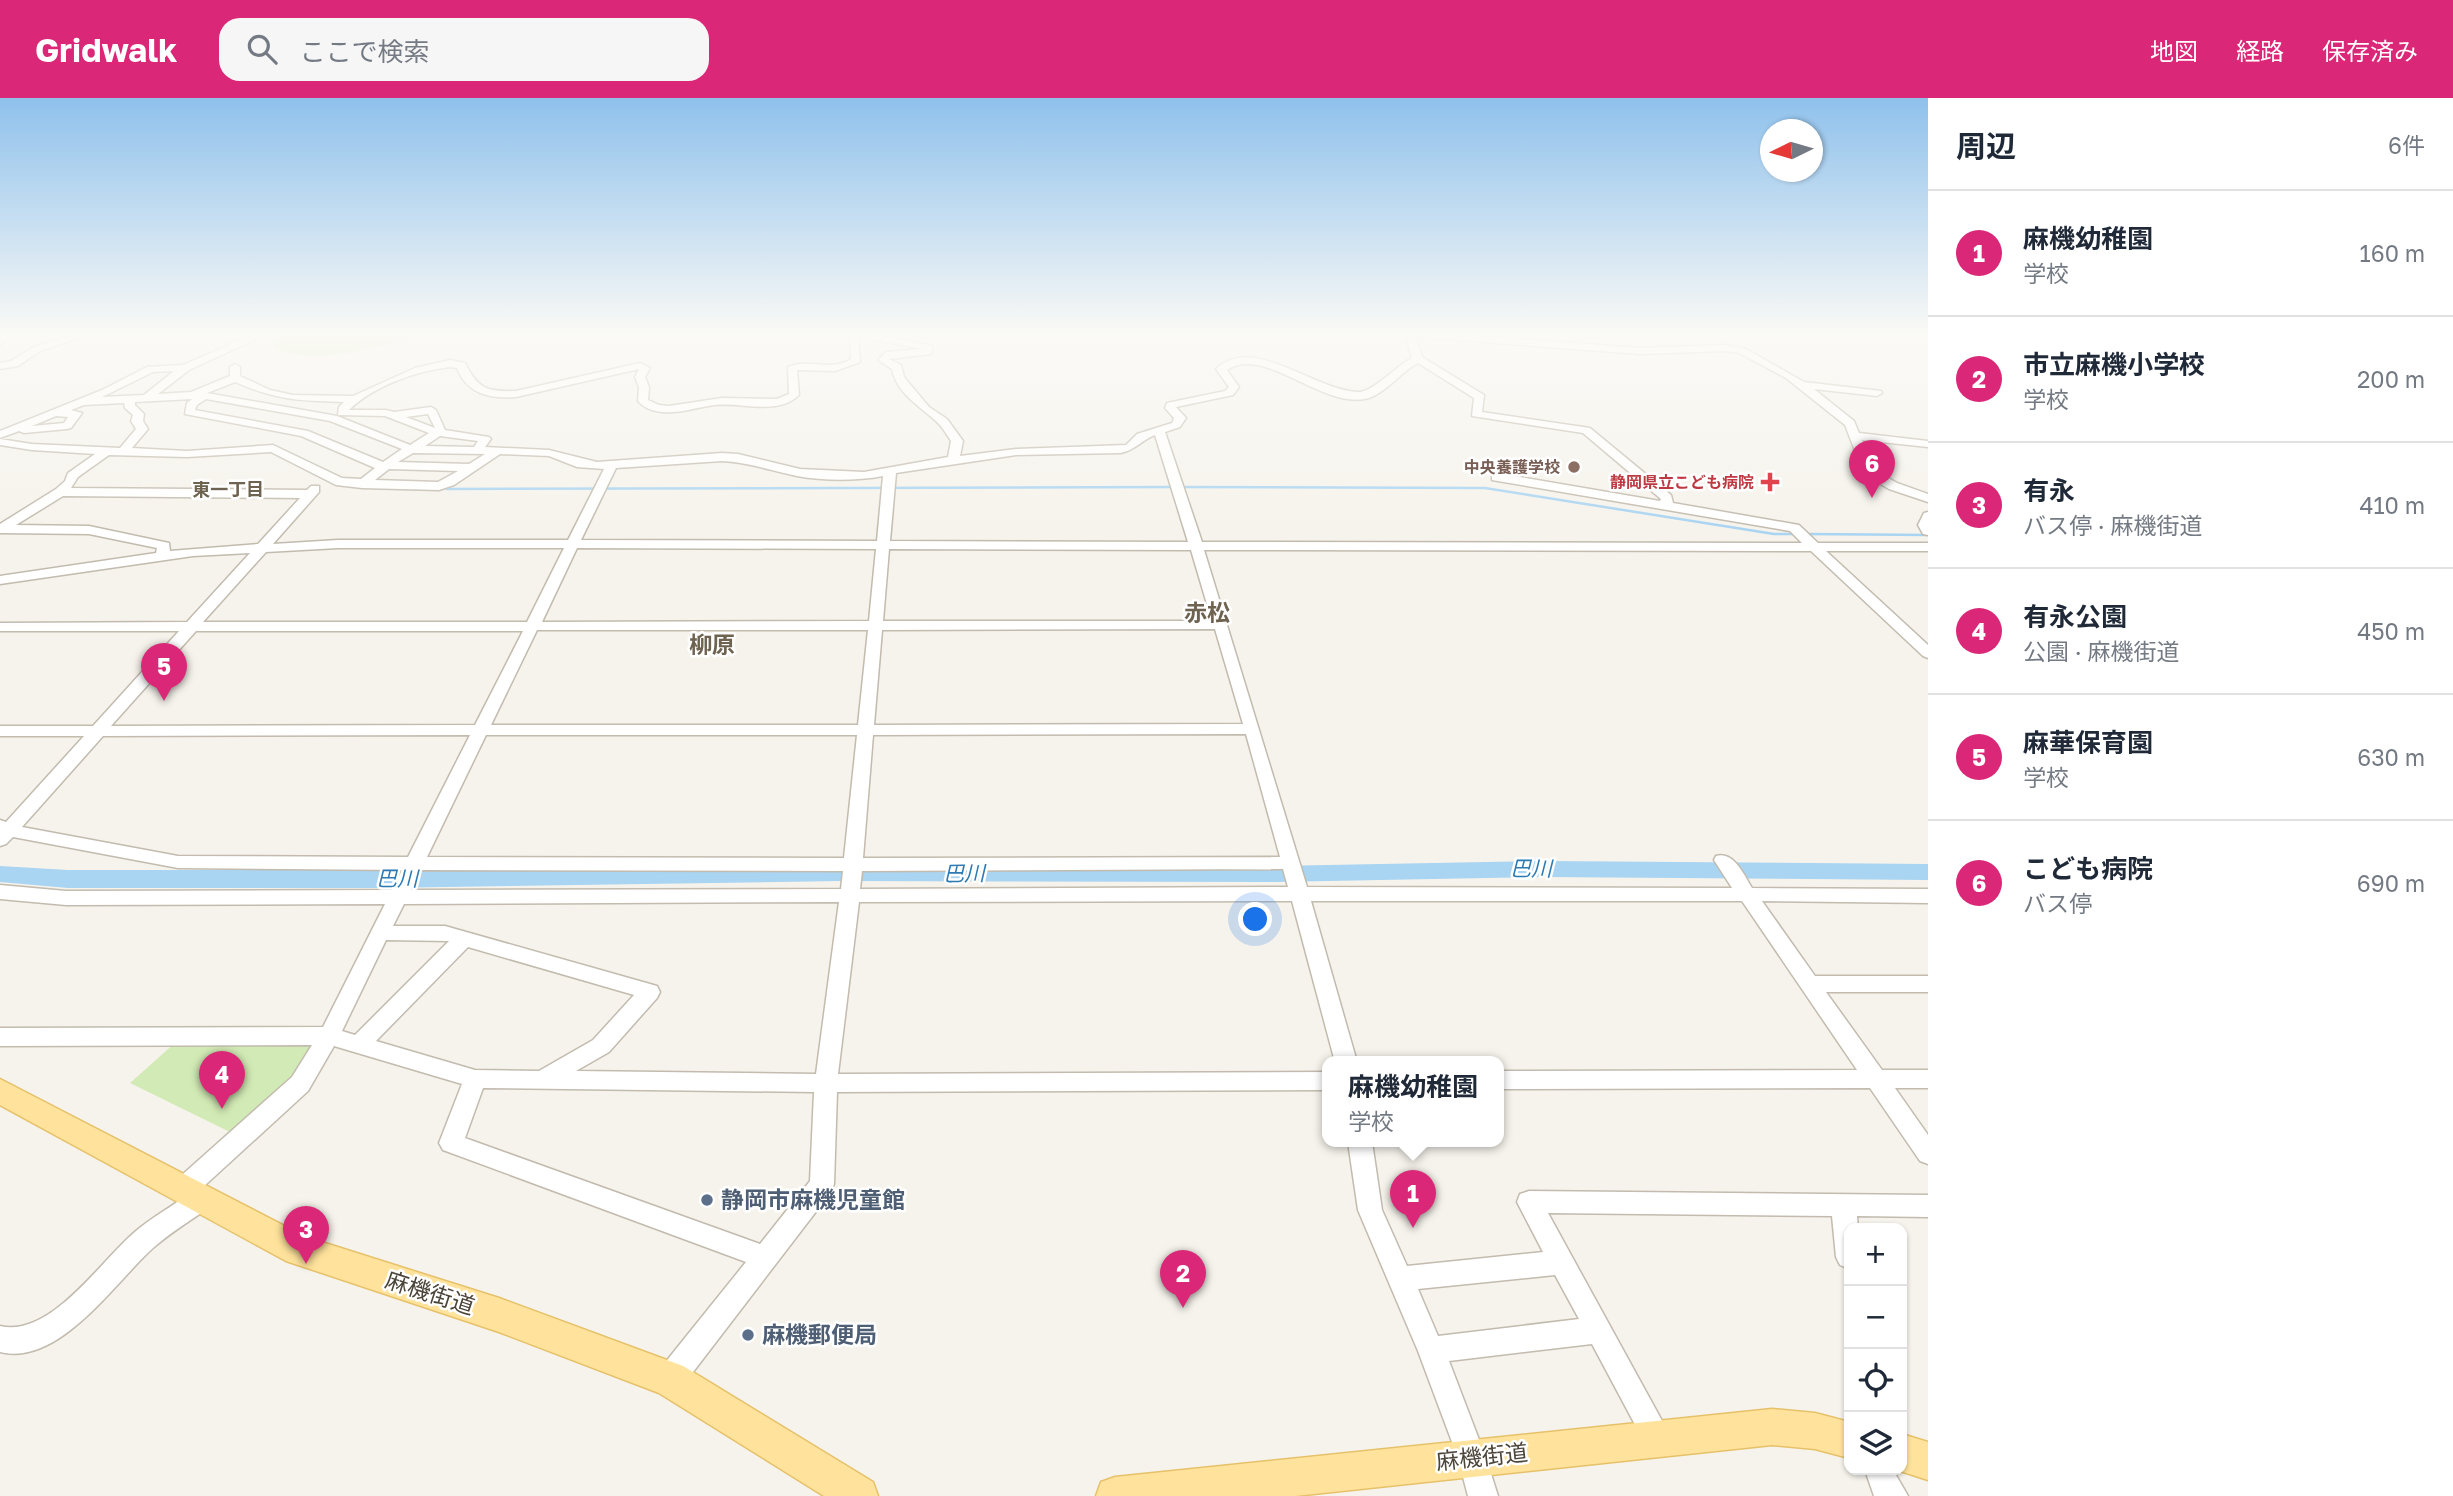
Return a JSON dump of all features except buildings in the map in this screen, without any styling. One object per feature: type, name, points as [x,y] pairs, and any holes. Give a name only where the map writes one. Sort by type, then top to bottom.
[{"type":"main road","name":"麻機街道","points":[[0,1091],[298,1250],[499,1315],[670,1380],[859,1496]]},
{"type":"main road","name":"麻機街道","points":[[1120,1496],[1772,1427],[1815,1431],[1844,1439]]},
{"type":"main road","points":[[1907,1455],[1928,1461]]},
{"type":"street","points":[[4,432],[88,398]]},
{"type":"street","points":[[77,402],[118,398]]},
{"type":"street","points":[[123,452],[142,429],[137,421],[139,414],[129,406],[131,398]]},
{"type":"street","points":[[197,398],[189,412],[304,433],[385,466],[470,468]]},
{"type":"street","points":[[213,398],[338,416],[377,412],[396,416],[438,433],[482,437],[485,442],[477,450]]},
{"type":"street","points":[[233,420],[274,398]]},
{"type":"street","points":[[301,398],[356,399]]},
{"type":"street","points":[[643,398],[650,406],[678,409],[727,401],[775,402],[790,398]]},
{"type":"street","points":[[915,398],[925,410],[943,421],[957,441],[953,459]]},
{"type":"street","points":[[338,416],[411,449],[549,453],[578,463],[612,465],[722,457],[738,458],[800,473],[864,475],[953,459],[1016,452],[1121,450],[1130,447],[1141,436],[1179,421],[1180,418],[1170,408],[1171,405],[1204,398]]},
{"type":"street","points":[[1480,398],[1476,414],[1586,430],[1667,498],[1666,506]]},
{"type":"street","points":[[1819,398],[1850,423],[1868,471],[1886,483],[1925,500]]},
{"type":"street","points":[[4,432],[32,447],[187,454],[273,449],[338,416],[344,407],[356,399]]},
{"type":"street","points":[[362,484],[385,466],[438,433],[441,428],[431,410],[396,416]]},
{"type":"street","points":[[4,432],[67,426],[76,413],[45,415]]},
{"type":"street","points":[[1159,431],[1197,544],[1252,729],[1344,1056]]},
{"type":"street","points":[[1854,436],[1928,444]]},
{"type":"street","points":[[273,449],[340,482],[439,486],[450,482],[499,450]]},
{"type":"street","points":[[0,529],[60,492],[71,482],[72,476],[106,451]]},
{"type":"street","points":[[0,1339],[8,1341],[46,1334],[87,1298],[192,1195],[300,1084],[330,1036],[612,465]]},
{"type":"street","points":[[670,1380],[822,1184],[826,1083],[850,895],[890,470]]},
{"type":"street","points":[[3,832],[328,477]]},
{"type":"street","points":[[1496,477],[1794,528],[1928,653]]},
{"type":"street","points":[[60,492],[310,494]]},
{"type":"street","points":[[0,529],[89,530],[164,546],[162,556]]},
{"type":"street","points":[[0,580],[162,556],[264,547],[1808,540],[1928,547]]},
{"type":"street","points":[[0,627],[1221,625]]},
{"type":"street","points":[[0,731],[1252,729]]},
{"type":"street","points":[[3,832],[178,862],[413,865],[1289,863]]},
{"type":"street","points":[[1723,860],[1928,1154]]},
{"type":"street","points":[[0,892],[65,898],[1580,893],[1928,896]]},
{"type":"street","points":[[379,933],[445,933],[650,992],[601,1046],[542,1080]]},
{"type":"street","points":[[360,1044],[463,939]]},
{"type":"street","points":[[1809,984],[1928,984]]},
{"type":"street","points":[[0,1037],[330,1036],[475,1079],[826,1083],[1322,1081]]},
{"type":"street","points":[[475,1079],[451,1143],[764,1257]]},
{"type":"street","points":[[1504,1080],[1928,1079]]},
{"type":"street","points":[[1361,1147],[1370,1210],[1431,1350],[1472,1458],[1483,1496]]},
{"type":"street","points":[[1658,1439],[1529,1202],[1928,1206]]},
{"type":"street","points":[[1843,1205],[1845,1223]]},
{"type":"street","points":[[1399,1279],[1562,1262]]},
{"type":"street","points":[[1431,1350],[1600,1331]]},
{"type":"street","points":[[1880,1475],[1882,1483],[1893,1496]]},
{"type":"green space","points":[[176,1042],[312,1042],[295,1079],[234,1134],[130,1083]]},
{"type":"waterway","points":[[447,489],[1173,487]]},
{"type":"waterway","points":[[1180,487],[1485,488],[1774,534],[1795,534]]},
{"type":"waterway","points":[[1807,534],[1928,535]]},
{"type":"waterway","name":"巴川","points":[[0,874],[68,879],[383,879],[839,873],[1275,874],[1543,869],[1928,872]]},
{"type":"place","name":"中央養護学校","points":[[1574,467]]},
{"type":"place","name":"静岡県立こども病院","points":[[1770,482]]},
{"type":"place","name":"こども病院","points":[[1872,498]]},
{"type":"place","name":"麻華保育園","points":[[164,701]]},
{"type":"place","name":"有永公園","points":[[222,1109]]},
{"type":"place","name":"静岡市麻機児童館","points":[[707,1200]]},
{"type":"place","name":"麻機幼稚園","points":[[1413,1228]]},
{"type":"place","name":"有永","points":[[306,1264]]},
{"type":"place","name":"市立麻機小学校","points":[[1183,1308]]},
{"type":"place","name":"麻機郵便局","points":[[748,1335]]},
{"type":"district","name":"東一丁目","points":[[228,490]]},
{"type":"district","name":"赤松","points":[[1207,613]]},
{"type":"district","name":"柳原","points":[[712,645]]}]
